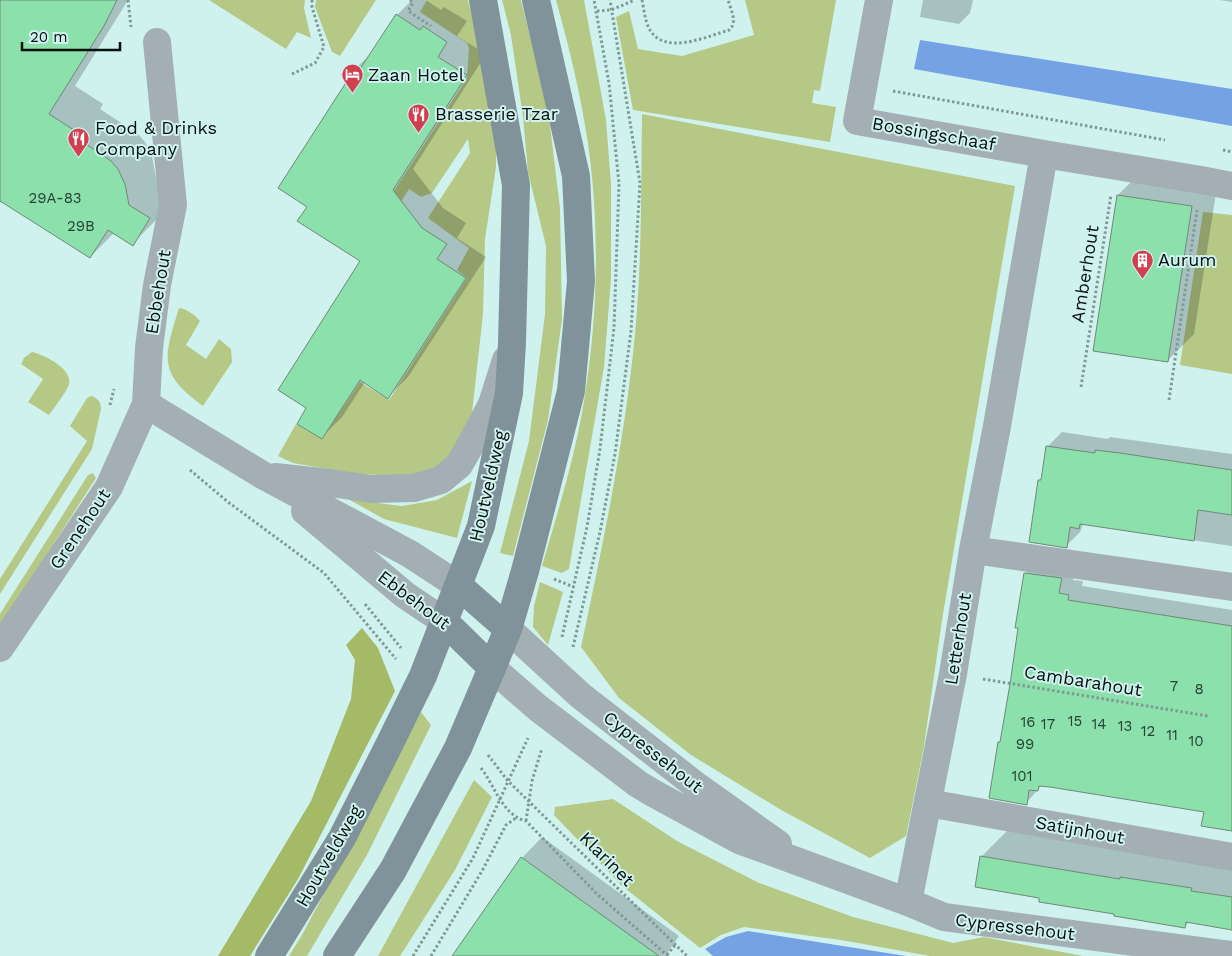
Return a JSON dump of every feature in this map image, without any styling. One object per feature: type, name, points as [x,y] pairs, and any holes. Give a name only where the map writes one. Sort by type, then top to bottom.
[{"type":"street","name":"Houtveldweg","points":[[270,956],[342,838],[420,683],[481,526],[509,393],[516,185],[483,0]]},
{"type":"street","points":[[337,956],[393,870],[464,736],[508,629],[525,570],[570,391],[581,282],[576,176],[536,0]]},
{"type":"street","name":"Bossingschaaf","points":[[879,0],[857,121],[1232,186]]},
{"type":"street","name":"Ebbehout","points":[[157,42],[172,205],[157,285],[149,348],[146,404],[264,476],[410,554],[459,586],[508,629]]},
{"type":"street","name":"Letterhout","points":[[908,902],[953,674],[973,550],[997,426],[1044,154]]},
{"type":"street","points":[[264,476],[372,489],[414,488],[441,480],[459,466],[492,404],[512,343]]},
{"type":"street","name":"Grenehout","points":[[0,648],[109,487],[146,404]]},
{"type":"street","name":"Ebbehout","points":[[264,476],[405,595],[445,622],[492,668]]},
{"type":"street","points":[[973,550],[1232,587]]},
{"type":"street","name":"Cypressehout","points":[[508,629],[581,696],[698,787],[806,864]]},
{"type":"street","name":"Cypressehout","points":[[492,668],[545,713],[638,784],[739,840],[908,902],[944,918],[1232,955]]},
{"type":"street","name":"Satijnhout","points":[[928,803],[1232,857]]},
{"type":"path","points":[[128,0],[131,29]]},
{"type":"path","points":[[292,74],[315,63],[324,47],[312,7],[312,0]]},
{"type":"path","points":[[410,0],[413,3],[408,11],[431,26]]},
{"type":"path","points":[[564,680],[587,592],[611,474],[631,331],[640,183],[610,0]]},
{"type":"path","points":[[597,11],[611,10],[635,0]]},
{"type":"path","points":[[642,0],[649,29],[663,40],[682,44],[729,30],[733,27],[734,22],[728,0]]},
{"type":"path","points":[[863,86],[1165,140]]},
{"type":"path","points":[[1222,150],[1232,152]]},
{"type":"path","name":"Amberhout","points":[[1081,387],[1116,166]]},
{"type":"path","points":[[1169,400],[1202,180]]},
{"type":"path","points":[[110,406],[114,388]]},
{"type":"path","points":[[184,464],[228,502],[324,572],[403,668],[420,683]]},
{"type":"path","points":[[363,602],[420,683]]},
{"type":"path","name":"Cambarahout","points":[[953,674],[1208,716]]},
{"type":"path","points":[[413,956],[473,858],[527,740],[545,713]]},
{"type":"path","points":[[526,820],[545,713]]},
{"type":"path","points":[[464,736],[500,800],[516,818],[526,820],[597,894],[668,956],[675,945]]},
{"type":"path","name":"Klarinet","points":[[464,736],[687,956]]},
{"type":"path","points":[[431,956],[482,871],[506,825],[516,818]]},
{"type":"green space","points":[[209,0],[305,0],[304,8],[311,38],[297,32],[286,49]]},
{"type":"green space","points":[[316,0],[376,0],[340,56],[332,52],[315,7]]},
{"type":"green space","points":[[427,0],[468,0],[480,51],[496,150],[496,167],[485,239],[483,314],[471,422],[452,455],[439,465],[422,473],[400,476],[360,474],[293,463],[278,456],[296,424],[322,439],[360,382],[389,400],[467,278],[457,270],[469,248],[428,218],[470,153],[468,139],[432,193],[421,197],[409,189],[400,203],[390,197],[467,78],[469,48],[467,43],[420,12]]},
{"type":"green space","points":[[502,0],[521,0],[548,109],[560,208],[562,319],[548,420],[513,556],[500,553],[529,441],[545,314],[546,246],[528,172],[523,117],[511,35]]},
{"type":"green space","points":[[556,0],[584,0],[606,120],[611,184],[611,279],[604,367],[569,569],[562,573],[542,566],[571,463],[584,401],[595,305],[596,240],[592,175],[585,126],[566,35]]},
{"type":"green space","points":[[745,0],[836,0],[820,91],[814,90],[812,103],[836,107],[830,142],[633,110],[616,17],[629,11],[638,49],[682,56],[754,35]]},
{"type":"green space","points":[[642,114],[1015,186],[942,620],[924,746],[906,836],[870,858],[783,811],[691,755],[619,698],[581,647],[612,491],[631,373],[639,279]]},
{"type":"green space","points":[[1203,212],[1232,215],[1232,374],[1180,365]]},
{"type":"green space","points":[[179,308],[191,313],[200,321],[186,345],[206,359],[219,339],[231,349],[232,362],[203,406],[178,384],[171,373],[168,363],[170,339]]},
{"type":"green space","points":[[32,352],[56,363],[69,378],[66,390],[49,415],[28,402],[43,379],[21,364],[24,358]]},
{"type":"green space","points":[[91,396],[99,401],[101,409],[92,449],[0,594],[0,579],[87,441],[70,426],[87,398]]},
{"type":"green space","points":[[93,473],[96,478],[0,627],[0,614],[88,475]]},
{"type":"green space","points":[[472,481],[457,538],[384,519],[339,494],[369,502],[402,506],[437,500]]},
{"type":"green space","points":[[540,582],[563,592],[548,645],[533,627],[534,606]]},
{"type":"green space","points":[[362,628],[378,648],[395,691],[298,879],[250,956],[218,956],[311,801],[351,699],[355,660],[346,645]]},
{"type":"green space","points":[[421,712],[431,725],[367,855],[307,956],[289,956],[302,935]]},
{"type":"green space","points":[[474,780],[492,797],[455,870],[400,956],[378,956]]},
{"type":"green space","points":[[613,799],[677,841],[759,883],[853,917],[953,943],[984,937],[1083,956],[930,956],[841,940],[744,927],[721,935],[700,948],[621,885],[554,815],[555,807]]},
{"type":"water","points":[[920,40],[1232,89],[1232,126],[914,69]]},
{"type":"water","points":[[748,931],[906,956],[713,956],[705,949],[726,937]]},
{"type":"building","points":[[0,0],[117,0],[104,26],[49,114],[77,132],[74,136],[111,161],[118,169],[125,184],[129,205],[150,218],[133,246],[108,230],[90,258],[0,201]]},
{"type":"building","points":[[396,14],[420,30],[423,26],[447,42],[438,57],[467,75],[393,190],[422,228],[447,244],[437,259],[466,278],[388,399],[360,380],[322,439],[297,424],[306,408],[278,390],[360,261],[297,221],[307,207],[278,188],[356,67],[360,69]]},
{"type":"building","name":"Aurum","points":[[1117,195],[1192,206],[1168,362],[1093,351]]},
{"type":"building","points":[[1046,446],[1095,453],[1095,450],[1120,453],[1232,470],[1232,515],[1198,510],[1194,541],[1080,524],[1079,529],[1070,527],[1067,548],[1029,542],[1038,480],[1041,480]]},
{"type":"building","points":[[1024,573],[1062,578],[1059,593],[1069,595],[1068,600],[1232,626],[1232,831],[1201,826],[1204,812],[1050,787],[1039,786],[1038,791],[1029,790],[1027,805],[989,798],[1010,684],[1018,628],[1015,628]]},
{"type":"building","points":[[980,856],[1120,879],[1120,877],[1192,888],[1191,891],[1232,897],[1232,930],[1186,922],[1185,928],[1039,902],[1039,898],[975,887]]},
{"type":"building","points":[[521,857],[659,956],[452,956]]},
{"type":"place","name":"Zaan Hotel","points":[[352,94]]},
{"type":"place","name":"Brasserie Tzar","points":[[419,133]]},
{"type":"place","name":"Food & Drinks Company","points":[[79,157]]},
{"type":"place","name":"Aurum","points":[[1142,279]]}]
